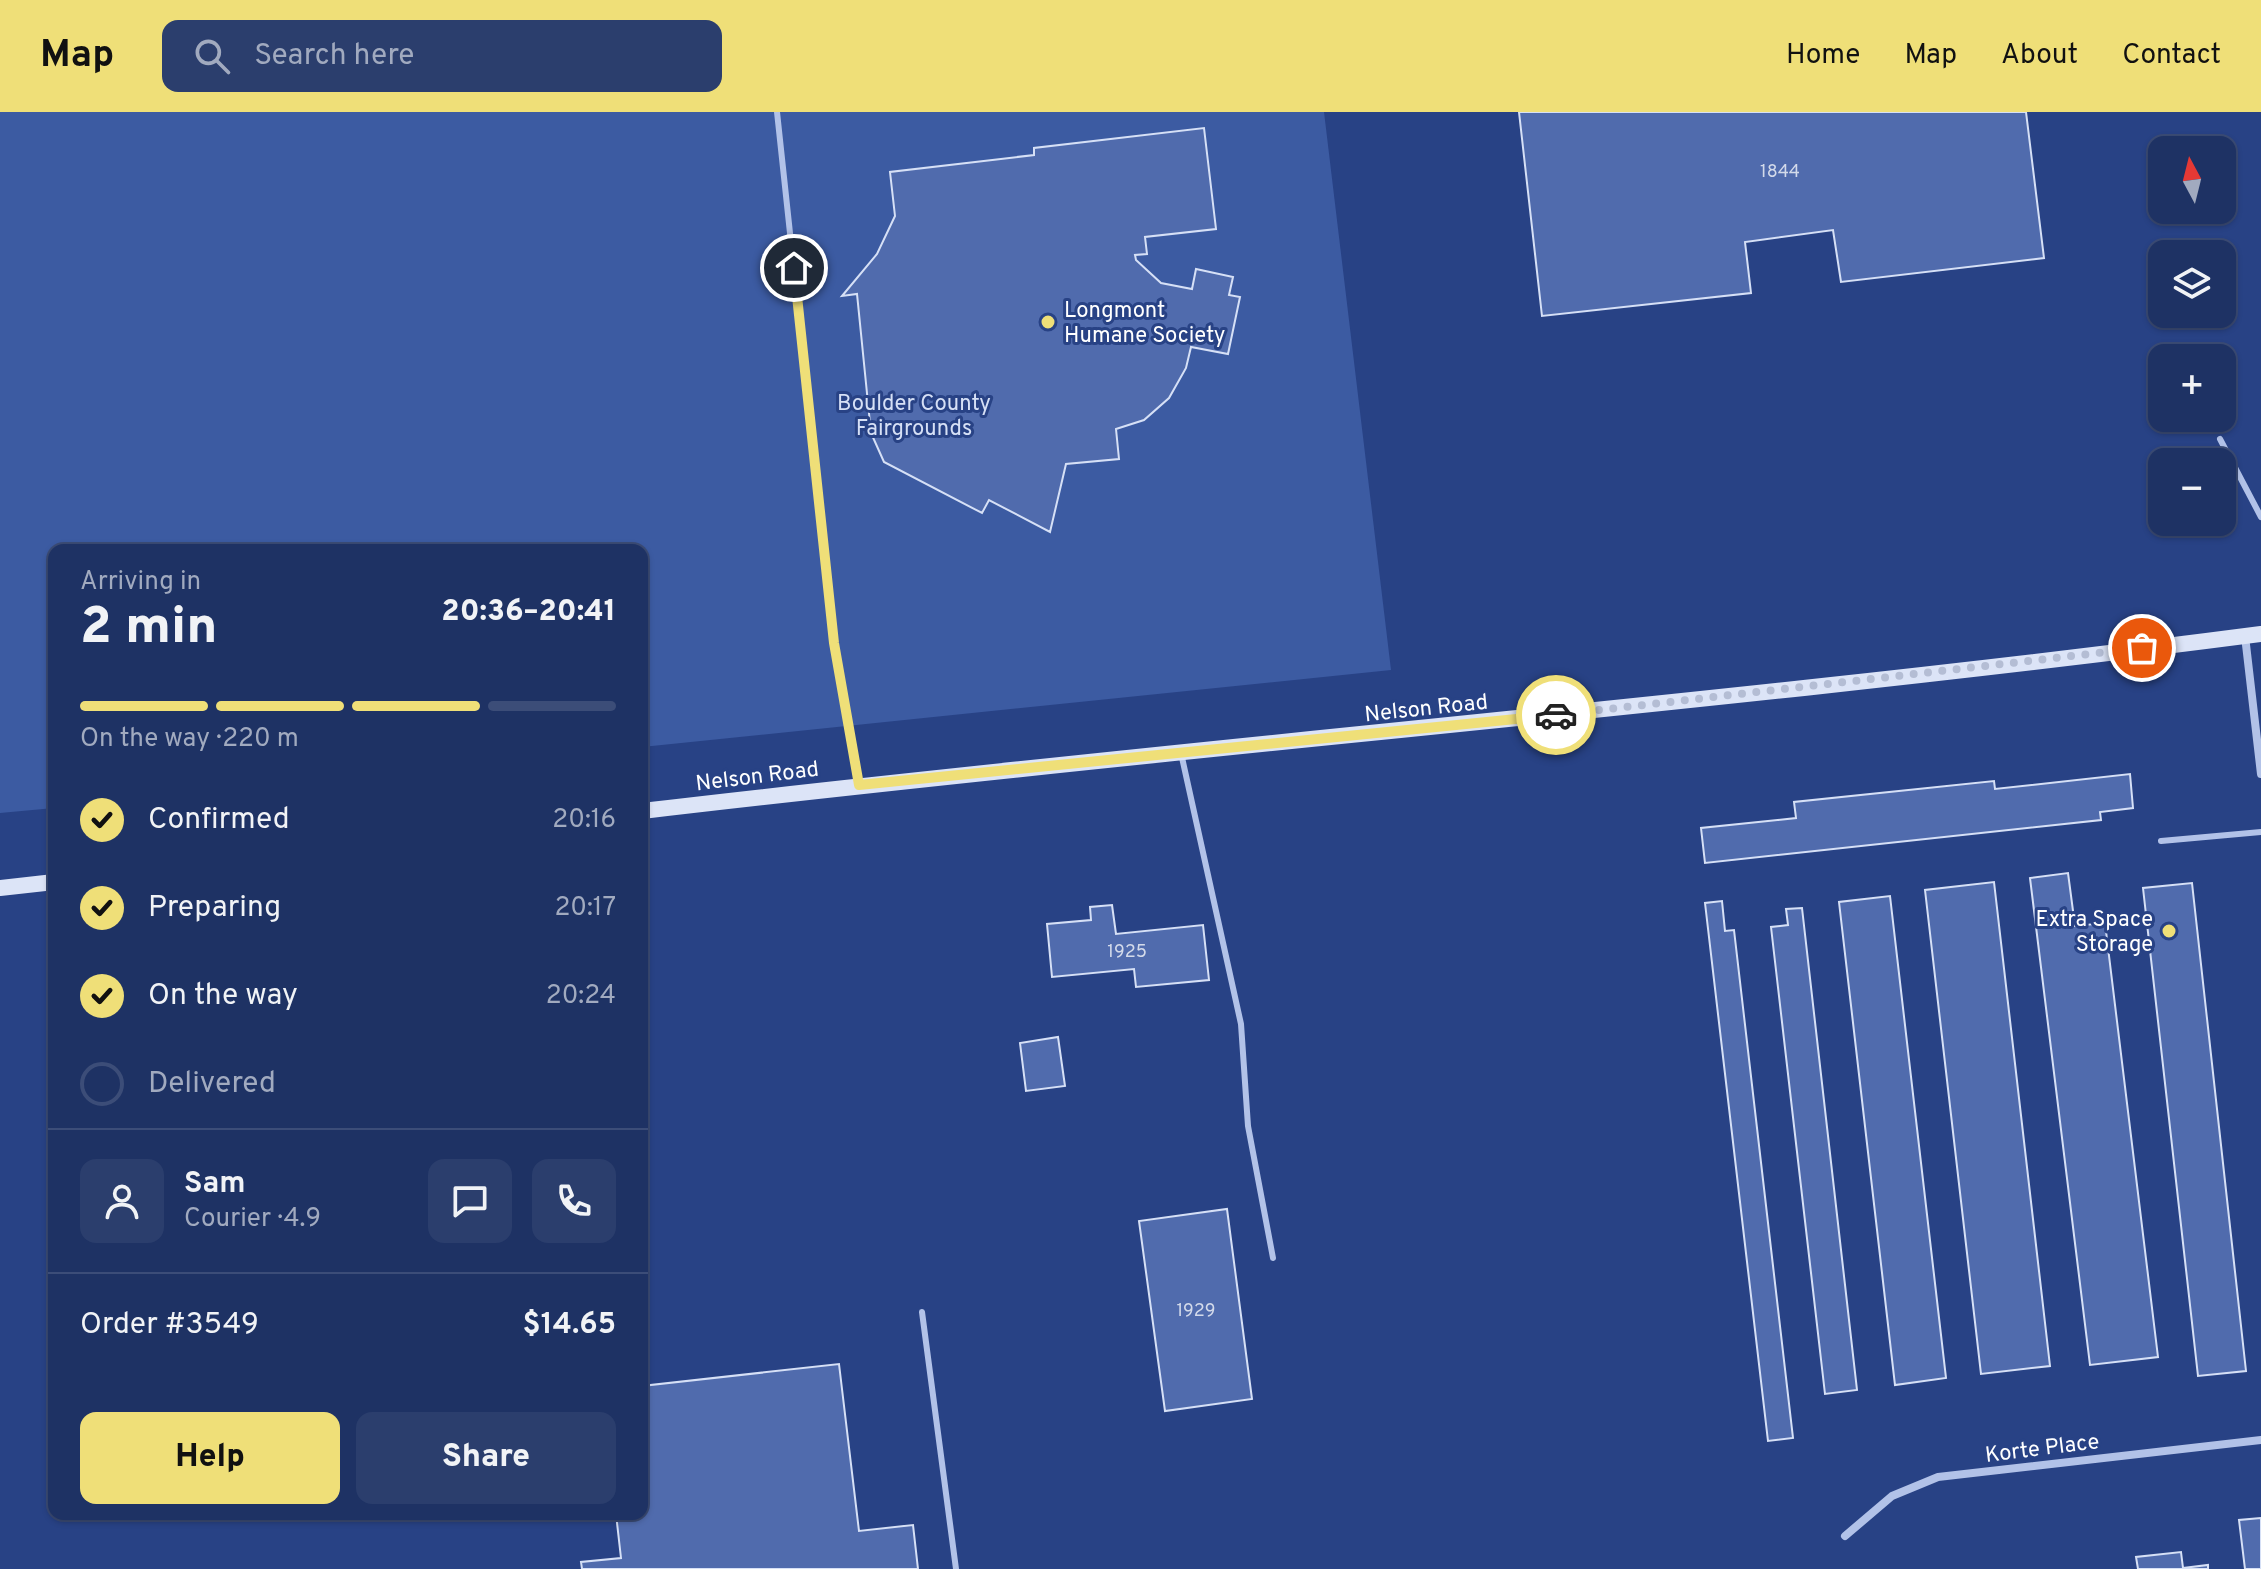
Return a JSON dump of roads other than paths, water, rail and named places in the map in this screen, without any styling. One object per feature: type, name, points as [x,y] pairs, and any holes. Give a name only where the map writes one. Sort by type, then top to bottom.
[{"type":"main road","name":"Nelson Road","points":[[648,810],[859,785],[1495,722],[2253,635]]},
{"type":"main road","points":[[0,888],[48,883]]},
{"type":"street","points":[[2253,635],[2261,774]]},
{"type":"street","name":"Korte Place","points":[[1845,1536],[1892,1496],[1938,1477],[2261,1440]]},
{"type":"lane","points":[[777,112],[834,643],[859,785]]},
{"type":"lane","points":[[2220,439],[2261,517]]},
{"type":"lane","points":[[1181,753],[1241,1024],[1248,1126],[1273,1258]]},
{"type":"lane","points":[[2161,841],[2261,832]]},
{"type":"lane","points":[[922,1312],[956,1569]]},
{"type":"place","name":"Longmont Humane Society","points":[[1048,322]]},
{"type":"place","name":"Extra Space Storage","points":[[2169,931]]},
{"type":"park label","name":"Boulder County Fairgrounds","points":[[914,414]]}]
